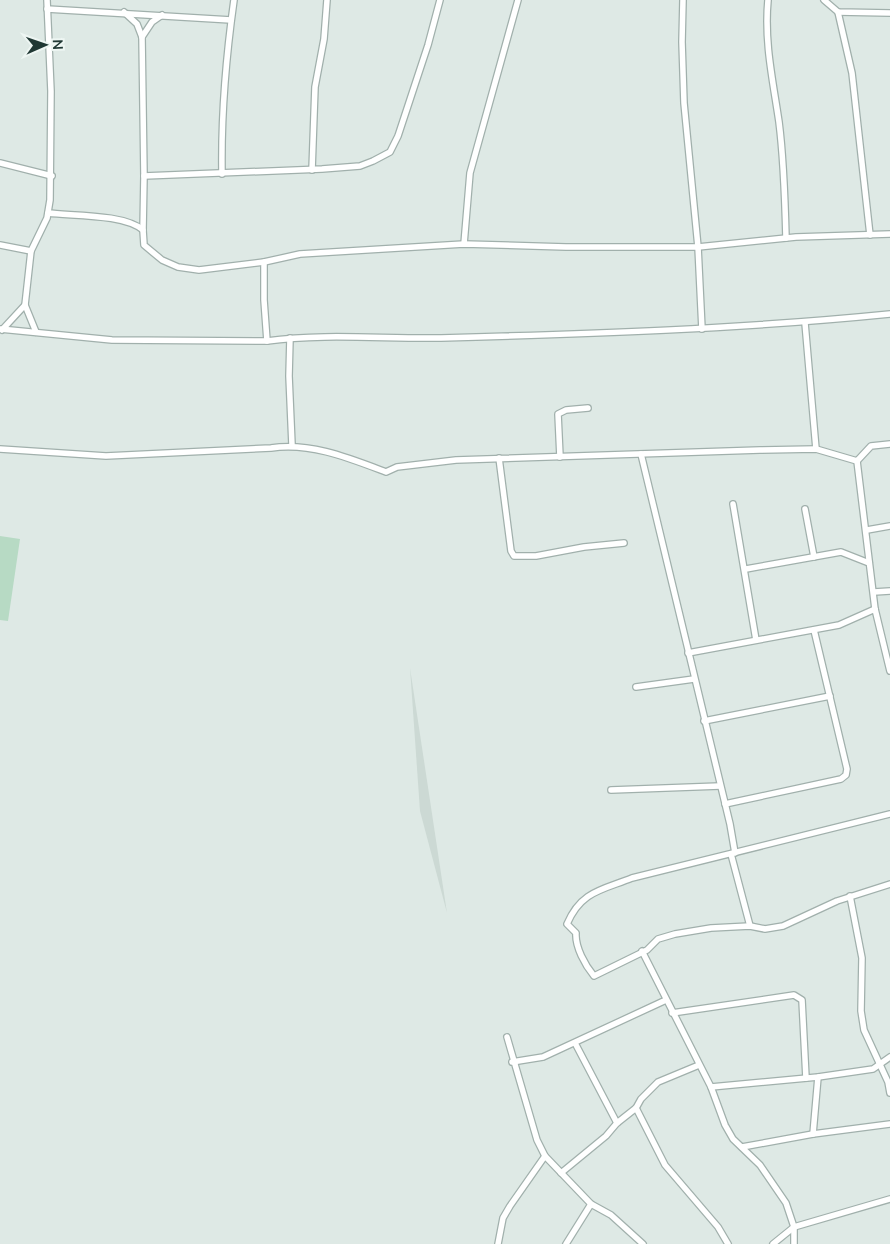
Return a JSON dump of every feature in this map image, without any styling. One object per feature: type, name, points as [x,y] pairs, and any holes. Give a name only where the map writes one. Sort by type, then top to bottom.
[{"type":"street","points":[[36,332],[25,305],[31,251],[48,213],[52,176],[47,0]]},
{"type":"street","points":[[222,174],[221,142],[234,0]]},
{"type":"street","points":[[312,170],[315,87],[324,39],[327,0]]},
{"type":"street","points":[[144,176],[312,170],[360,166],[390,152],[413,92],[440,0]]},
{"type":"street","points":[[464,244],[470,173],[518,0]]},
{"type":"street","points":[[684,0],[682,42],[684,103],[698,246],[702,329]]},
{"type":"street","points":[[768,0],[766,20],[768,50],[780,140],[786,238]]},
{"type":"street","points":[[824,0],[838,12],[852,73],[870,235]]},
{"type":"street","points":[[47,9],[124,12],[231,20]]},
{"type":"street","points":[[124,12],[137,24],[142,37],[144,244],[162,260],[178,267],[199,270],[264,262],[300,254],[464,244],[566,248],[698,246],[786,238],[890,234]]},
{"type":"street","points":[[838,12],[890,13]]},
{"type":"street","points":[[142,37],[152,22],[162,15]]},
{"type":"street","points":[[0,163],[52,176]]},
{"type":"street","points":[[48,213],[122,219],[136,224],[143,230]]},
{"type":"street","points":[[0,245],[31,251]]},
{"type":"street","points":[[264,262],[267,341]]},
{"type":"street","points":[[1,330],[25,305]]},
{"type":"street","points":[[1,330],[112,340],[267,341],[290,338],[369,336],[439,338],[702,329],[805,323],[890,314]]},
{"type":"street","points":[[805,323],[816,449]]},
{"type":"street","points":[[290,338],[289,376],[292,445]]},
{"type":"street","points":[[560,457],[558,414],[566,410],[588,408]]},
{"type":"street","points":[[857,461],[871,446],[890,444]]},
{"type":"street","points":[[0,449],[106,456],[271,448],[292,445],[336,455],[386,472],[397,467],[417,464],[498,458],[816,449],[857,461]]},
{"type":"street","points":[[641,454],[725,804],[733,853],[750,926]]},
{"type":"street","points":[[498,458],[511,551],[514,556],[536,556],[584,547],[624,543]]},
{"type":"street","points":[[857,461],[867,530],[875,609],[889,658],[890,671]]},
{"type":"street","points":[[733,504],[746,569],[756,640]]},
{"type":"street","points":[[805,509],[814,557]]},
{"type":"street","points":[[867,530],[890,526]]},
{"type":"street","points":[[746,569],[841,552],[869,563]]},
{"type":"street","points":[[874,592],[890,591]]},
{"type":"street","points":[[688,653],[839,625],[875,609]]},
{"type":"street","points":[[725,804],[841,779],[846,775],[847,769],[814,630]]},
{"type":"street","points":[[636,687],[694,678]]},
{"type":"street","points":[[704,721],[830,696]]},
{"type":"street","points":[[611,790],[720,786]]},
{"type":"street","points":[[890,814],[632,878],[594,892],[574,908],[567,924],[576,934],[575,941],[594,976],[647,950],[658,939],[711,928],[783,926],[850,896],[890,884]]},
{"type":"street","points":[[850,896],[862,958],[861,1011],[864,1030],[881,1065],[890,1093]]},
{"type":"street","points":[[642,951],[698,1065],[711,1087],[725,1125],[742,1147],[760,1165],[786,1203],[794,1227],[794,1244]]},
{"type":"street","points":[[672,1013],[794,995],[799,997],[802,1000],[806,1078]]},
{"type":"street","points":[[512,1062],[542,1057],[575,1044],[666,1000]]},
{"type":"street","points":[[507,1037],[512,1062],[537,1140],[545,1156],[591,1204],[612,1215],[643,1244]]},
{"type":"street","points":[[575,1044],[617,1123]]},
{"type":"street","points":[[711,1087],[818,1077],[873,1069],[890,1057]]},
{"type":"street","points":[[560,1173],[606,1136],[617,1123],[636,1108],[641,1099],[658,1082],[698,1065]]},
{"type":"street","points":[[813,1134],[818,1077]]},
{"type":"street","points":[[636,1108],[666,1165],[718,1227],[728,1244]]},
{"type":"street","points":[[742,1147],[813,1134],[890,1124]]},
{"type":"street","points":[[498,1244],[503,1218],[545,1156]]},
{"type":"street","points":[[773,1244],[794,1227],[890,1199]]},
{"type":"street","points":[[566,1244],[591,1204]]},
{"type":"shaded area","points":[[410,668],[447,913],[420,811]]},
{"type":"green space","points":[[0,536],[20,539],[8,621],[0,620]]}]
